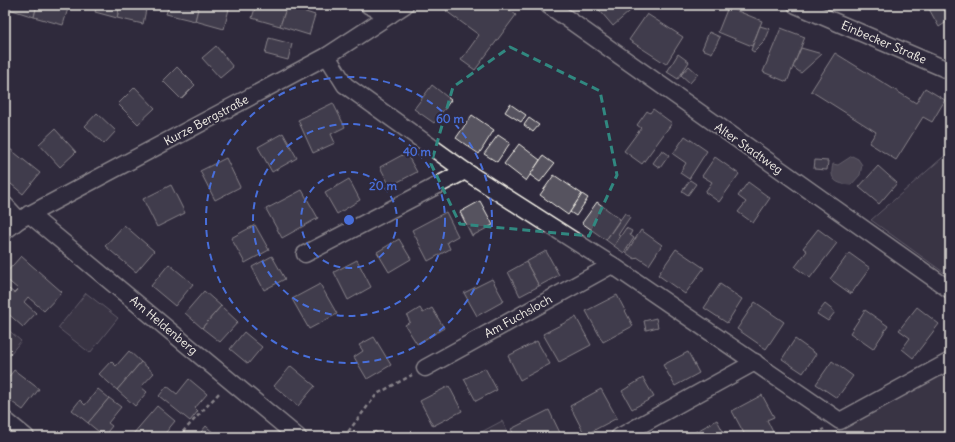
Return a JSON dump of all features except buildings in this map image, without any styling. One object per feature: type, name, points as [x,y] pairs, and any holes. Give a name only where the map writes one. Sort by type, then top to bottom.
[{"type":"street","points":[[368,5],[390,15]]},
{"type":"street","name":"Kurze Bergstraße","points":[[5,231],[24,217],[327,56],[405,5]]},
{"type":"street","name":"Alter Stadtweg","points":[[548,5],[950,290]]},
{"type":"street","name":"Einbecker Straße","points":[[796,5],[950,70]]},
{"type":"street","points":[[327,56],[345,85],[465,171],[612,265],[840,421],[950,361]]},
{"type":"street","points":[[305,254],[465,171]]},
{"type":"street","name":"Am Heldenberg","points":[[5,205],[24,217],[231,381],[298,437]]},
{"type":"street","name":"Am Fuchsloch","points":[[425,368],[612,265]]},
{"type":"street","points":[[619,437],[755,362]]},
{"type":"street","points":[[5,420],[26,437]]},
{"type":"path","points":[[344,437],[377,394],[425,368]]},
{"type":"path","points":[[178,437],[231,381]]},
{"type":"highlighted area","points":[[510,47],[600,91],[617,175],[589,236],[460,224],[431,164],[453,87]]},
{"type":"shaded area","points":[[950,151],[950,277],[871,220]]},
{"type":"shaded area","points":[[852,156],[858,159],[862,165],[860,175],[851,185],[841,184],[833,177],[833,164],[838,165]]},
{"type":"shaded area","points":[[86,293],[118,318],[90,353],[58,328]]},
{"type":"shaded area","points":[[5,327],[21,341],[5,360]]},
{"type":"shaded area","points":[[950,369],[950,437],[827,437],[845,427]]},
{"type":"shaded area","points":[[502,421],[510,437],[472,437]]}]
